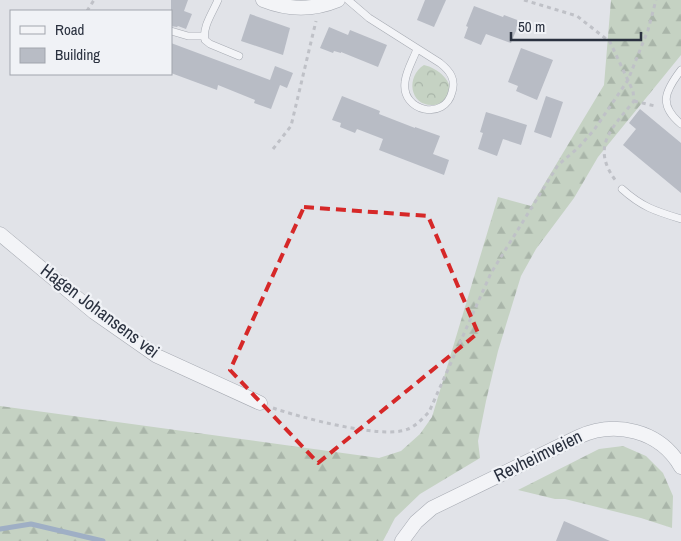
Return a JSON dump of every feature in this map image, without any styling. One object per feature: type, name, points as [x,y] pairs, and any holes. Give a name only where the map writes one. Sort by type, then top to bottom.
[{"type":"street","points":[[264,0],[298,9],[320,6],[338,0]]},
{"type":"street","name":"Hagen Johansens vei","points":[[0,234],[94,312],[157,356],[260,403]]},
{"type":"street","name":"Revheimveien","points":[[402,541],[416,522],[441,504],[587,433],[614,428],[636,432],[655,440],[679,459]]},
{"type":"lane","points":[[218,0],[206,25],[205,40],[238,56]]},
{"type":"lane","points":[[348,0],[369,18],[440,63],[449,71],[454,85],[452,94],[444,106],[425,110],[418,108],[407,98],[405,83],[417,50]]},
{"type":"lane","points":[[172,31],[188,36],[204,36]]},
{"type":"lane","points":[[681,70],[671,82],[667,90],[666,99],[668,108],[674,118],[681,124]]},
{"type":"lane","points":[[622,189],[637,202],[657,212],[681,219]]},
{"type":"path","points":[[524,0],[577,16],[610,42],[633,91],[634,101],[613,128],[605,142],[607,170],[622,189]]},
{"type":"path","points":[[260,403],[295,415],[361,430],[408,430],[429,412],[491,273],[558,165],[578,148],[594,130],[628,80],[648,30],[656,0]]},
{"type":"path","points":[[273,149],[290,126],[320,6]]},
{"type":"path","points":[[634,101],[668,108]]},
{"type":"highlighted area","points":[[304,207],[428,216],[478,333],[318,463],[230,370]]},
{"type":"green space","points":[[611,0],[681,0],[681,55],[598,157],[574,198],[536,249],[521,276],[498,351],[486,401],[478,441],[480,458],[420,494],[395,518],[383,541],[0,541],[0,406],[379,458],[401,451],[420,434],[432,417],[498,197],[531,206],[604,85]]},
{"type":"green space","points":[[424,65],[440,73],[448,81],[449,92],[447,98],[439,104],[426,104],[415,96],[412,83],[418,70]]},
{"type":"green space","points":[[623,446],[646,456],[663,473],[673,496],[672,528],[641,518],[565,499],[555,499],[518,490],[599,449]]},
{"type":"building","points":[[171,0],[188,0],[184,11],[192,14],[186,29],[172,26]]},
{"type":"building","points":[[425,0],[446,0],[434,27],[417,20]]},
{"type":"building","points":[[474,6],[520,21],[511,43],[486,34],[481,45],[464,38],[468,27],[466,26]]},
{"type":"building","points":[[250,14],[290,28],[283,55],[241,41]]},
{"type":"building","points":[[329,27],[348,35],[350,30],[387,45],[378,67],[341,52],[334,51],[333,53],[320,48]]},
{"type":"building","points":[[172,43],[270,80],[275,66],[293,73],[287,88],[280,85],[271,109],[254,103],[255,100],[218,85],[217,90],[172,73]]},
{"type":"building","points":[[521,48],[553,60],[537,100],[516,91],[518,86],[508,82]]},
{"type":"building","points":[[342,96],[380,111],[379,114],[440,136],[433,154],[449,160],[444,175],[379,150],[383,139],[357,129],[355,133],[340,127],[341,123],[332,120]]},
{"type":"building","points":[[546,96],[563,102],[551,138],[534,132]]},
{"type":"building","points":[[640,109],[681,143],[681,193],[623,145],[636,129],[629,123]]},
{"type":"building","points":[[486,112],[527,125],[521,145],[503,139],[497,156],[478,149],[483,133],[480,132]]},
{"type":"building","points":[[564,521],[610,541],[556,541]]},
{"type":"waterway","points":[[0,529],[31,524],[103,541]]}]
